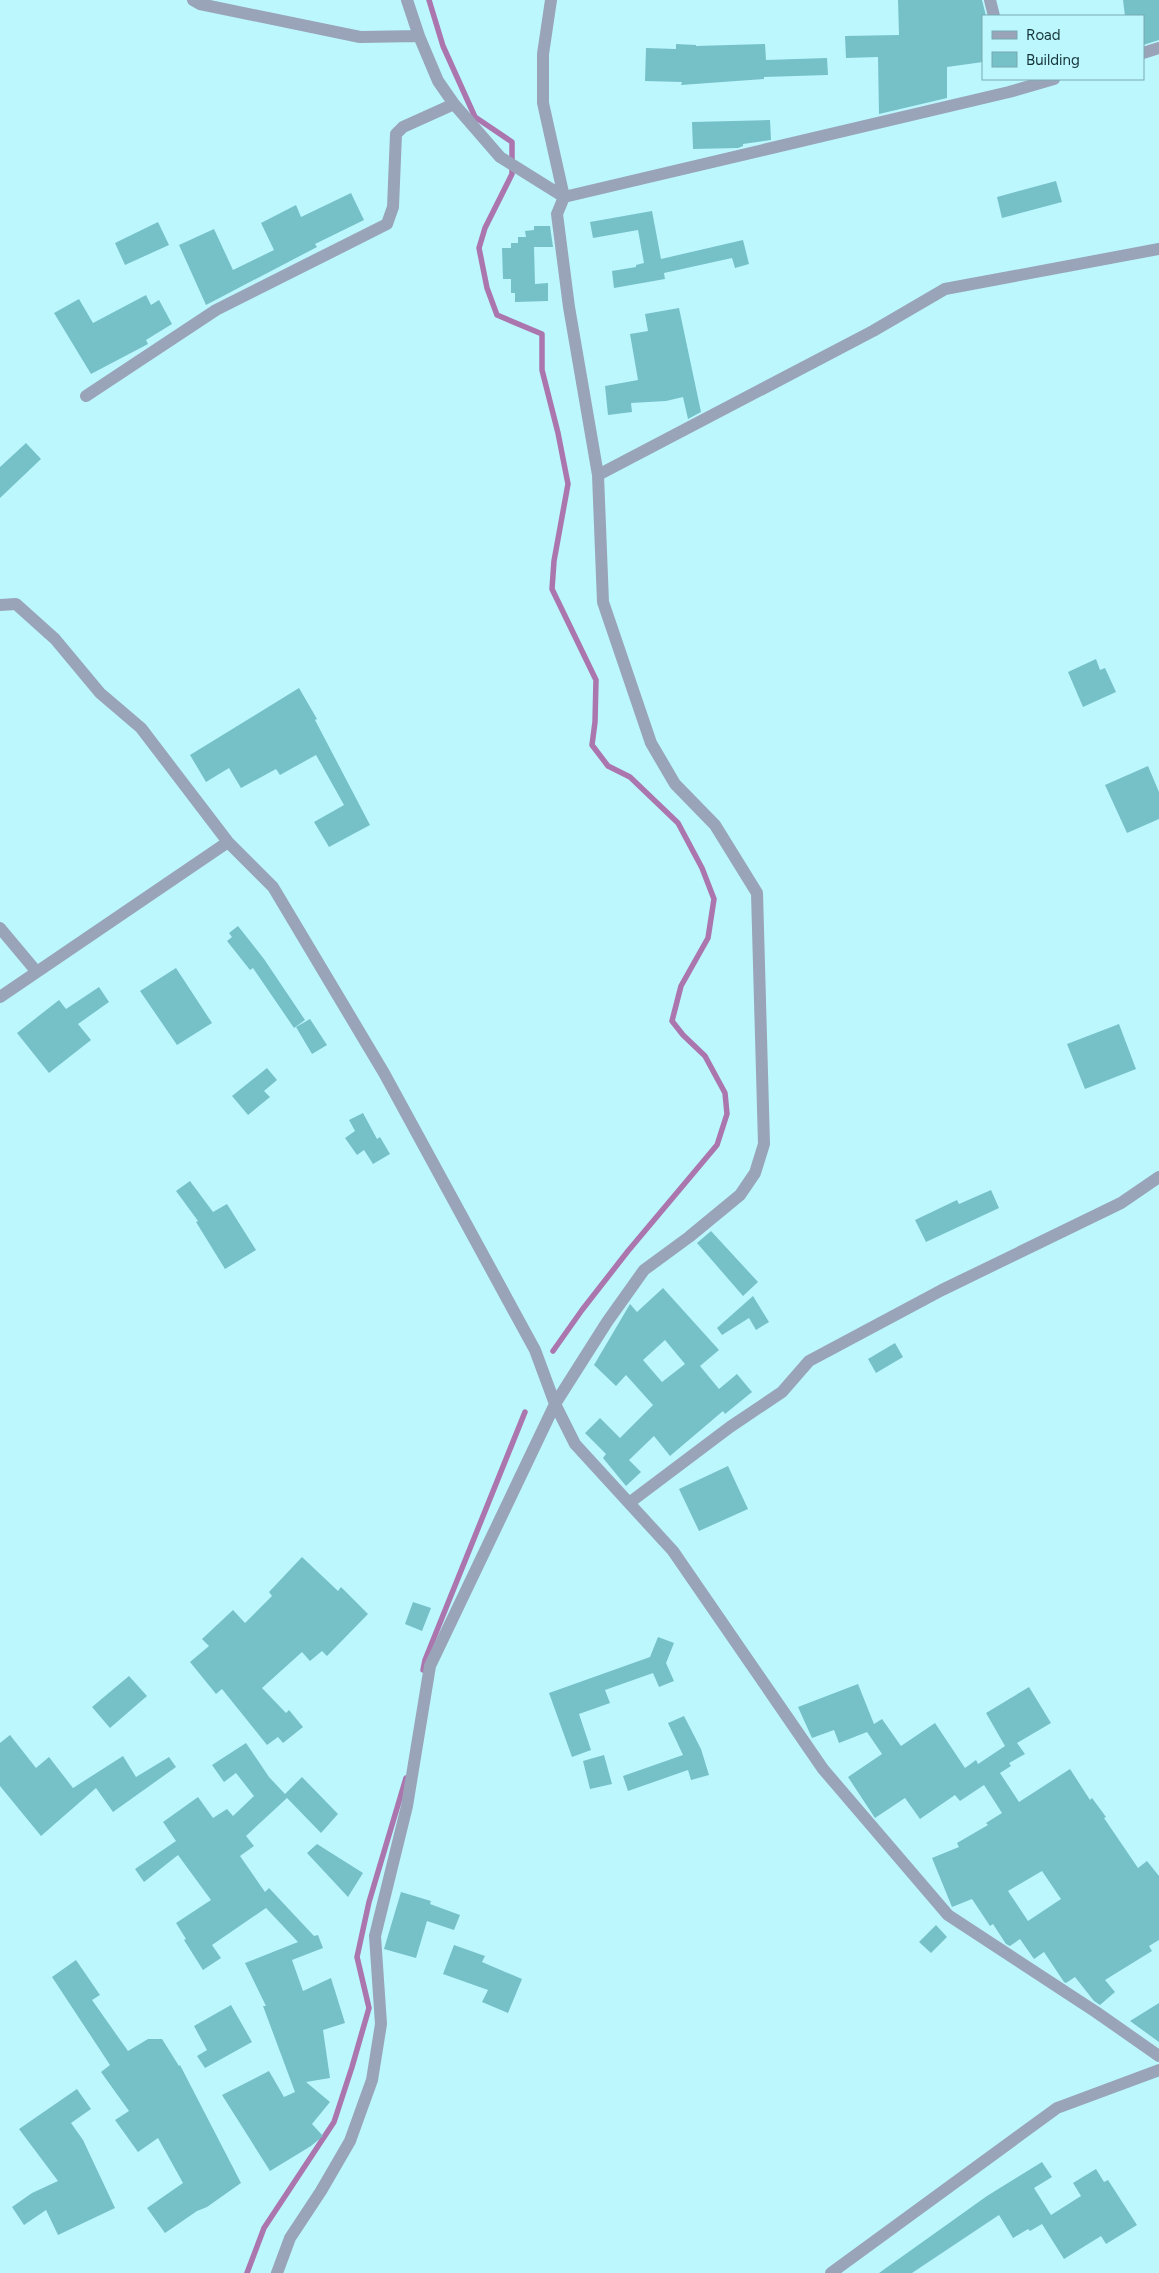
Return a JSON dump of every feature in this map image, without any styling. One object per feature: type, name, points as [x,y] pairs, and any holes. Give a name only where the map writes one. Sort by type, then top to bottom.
[{"type":"street","points":[[193,0],[200,4],[360,37],[419,36]]},
{"type":"street","points":[[407,0],[419,36],[438,81],[454,104],[500,157],[564,197],[1010,92],[1051,80]]},
{"type":"street","points":[[277,2273],[290,2238],[322,2191],[350,2141],[372,2080],[381,2024],[375,1936],[407,1806],[430,1666],[555,1404],[607,1322],[644,1270],[690,1237],[740,1195],[755,1173],[764,1144],[756,893],[715,824],[675,784],[651,743],[603,602],[598,475],[569,307],[557,214],[564,197],[543,103],[543,54],[551,0]]},
{"type":"street","points":[[990,0],[994,15]]},
{"type":"street","points":[[1144,53],[1159,48]]},
{"type":"street","points":[[1007,80],[1010,92]]},
{"type":"street","points":[[86,396],[216,310],[388,224],[393,207],[396,134],[403,127],[454,104]]},
{"type":"street","points":[[598,475],[873,331],[945,289],[1159,249]]},
{"type":"street","points":[[0,605],[16,604],[55,638],[100,693],[142,728],[228,842],[273,887],[384,1073],[535,1350],[555,1404],[576,1444],[673,1551],[823,1769],[948,1915],[1096,2012],[1159,2056]]},
{"type":"street","points":[[0,997],[228,842]]},
{"type":"street","points":[[0,928],[36,971]]},
{"type":"street","points":[[629,1503],[730,1427],[782,1392],[809,1361],[942,1290],[1120,1203],[1159,1177]]},
{"type":"street","points":[[831,2273],[1057,2108],[1159,2070]]},
{"type":"building","points":[[898,0],[982,0],[986,15],[982,15],[982,62],[947,67],[947,98],[879,114],[878,57],[846,58],[845,36],[899,35]]},
{"type":"building","points":[[1123,0],[1159,0],[1159,40],[1144,45],[1144,15],[1125,15]]},
{"type":"building","points":[[676,44],[696,46],[765,44],[766,60],[827,58],[828,75],[764,77],[764,79],[681,85],[682,82],[645,81],[646,48],[676,49]]},
{"type":"building","points":[[770,120],[771,140],[743,144],[743,146],[738,148],[693,149],[692,122]]},
{"type":"building","points":[[1056,181],[1062,202],[1002,218],[997,197]]},
{"type":"building","points":[[351,193],[364,220],[315,244],[317,247],[206,305],[179,245],[214,229],[233,270],[274,250],[261,223],[296,205],[301,217]]},
{"type":"building","points":[[652,211],[661,259],[743,240],[749,264],[735,268],[732,258],[664,273],[665,279],[614,288],[612,271],[636,267],[636,265],[644,263],[638,230],[593,238],[590,222]]},
{"type":"building","points":[[158,222],[169,245],[125,265],[115,243]]},
{"type":"building","points":[[534,226],[550,226],[553,247],[534,247],[535,284],[548,283],[548,301],[515,302],[515,293],[511,293],[511,279],[503,279],[502,248],[511,248],[511,243],[518,243],[518,237],[526,237],[525,231],[534,230]]},
{"type":"building","points":[[146,295],[151,305],[159,300],[172,324],[146,340],[148,344],[91,374],[54,313],[79,299],[93,323]]},
{"type":"building","points":[[679,308],[701,412],[688,419],[683,397],[666,401],[631,403],[632,412],[608,415],[605,386],[638,380],[630,334],[648,331],[645,314]]},
{"type":"building","points":[[26,443],[41,459],[0,498],[0,467]]},
{"type":"building","points":[[1096,659],[1100,670],[1105,668],[1116,692],[1083,707],[1068,672]]},
{"type":"building","points":[[299,688],[317,719],[315,720],[370,825],[329,847],[314,822],[344,805],[316,755],[280,775],[276,769],[241,788],[229,768],[206,782],[190,755]]},
{"type":"building","points":[[1148,766],[1159,792],[1159,819],[1127,833],[1105,785]]},
{"type":"building","points":[[238,926],[264,959],[305,1020],[294,1028],[253,968],[250,970],[227,941],[232,937],[229,933]]},
{"type":"building","points":[[176,968],[212,1023],[177,1045],[140,991]]},
{"type":"building","points":[[99,987],[109,1002],[78,1024],[91,1040],[49,1073],[17,1033],[59,1000],[66,1009]]},
{"type":"building","points":[[310,1019],[327,1045],[312,1054],[296,1027]]},
{"type":"building","points":[[1119,1024],[1136,1069],[1085,1089],[1067,1044]]},
{"type":"building","points":[[267,1068],[277,1080],[264,1091],[270,1097],[248,1115],[232,1096]]},
{"type":"building","points":[[363,1113],[377,1139],[380,1137],[390,1154],[373,1164],[364,1150],[357,1155],[345,1138],[355,1131],[349,1120]]},
{"type":"building","points":[[190,1181],[213,1212],[227,1204],[256,1250],[225,1269],[196,1222],[198,1221],[176,1191]]},
{"type":"building","points":[[991,1190],[999,1208],[926,1242],[915,1220],[957,1200],[959,1204]]},
{"type":"building","points":[[711,1231],[758,1282],[743,1296],[697,1243]]},
{"type":"building","points":[[663,1288],[719,1350],[700,1366],[719,1389],[737,1374],[752,1392],[725,1414],[723,1411],[670,1456],[654,1436],[629,1460],[641,1472],[626,1486],[603,1458],[606,1454],[585,1433],[600,1418],[620,1438],[653,1405],[626,1375],[616,1386],[594,1365],[630,1304],[637,1312]],"holes":[[[665,1340],[685,1364],[662,1382],[643,1360]]]},
{"type":"building","points":[[753,1296],[769,1322],[756,1330],[749,1318],[722,1335],[717,1328]]},
{"type":"building","points":[[895,1343],[903,1357],[876,1373],[868,1359]]},
{"type":"building","points":[[728,1466],[748,1509],[699,1531],[679,1489]]},
{"type":"building","points":[[302,1557],[338,1591],[341,1587],[368,1614],[327,1656],[322,1651],[310,1661],[302,1652],[262,1688],[286,1713],[289,1710],[303,1727],[283,1743],[278,1737],[267,1745],[222,1689],[216,1694],[190,1662],[209,1646],[202,1639],[233,1610],[245,1623],[272,1596],[269,1592]]},
{"type":"building","points":[[413,1602],[431,1608],[422,1631],[405,1624]]},
{"type":"building","points":[[658,1637],[674,1643],[666,1663],[674,1681],[659,1687],[653,1673],[605,1690],[610,1703],[579,1714],[591,1750],[572,1757],[549,1693],[650,1657]]},
{"type":"building","points":[[129,1676],[147,1696],[110,1728],[92,1707]]},
{"type":"building","points":[[858,1684],[874,1724],[882,1719],[901,1746],[935,1723],[965,1768],[976,1760],[978,1764],[1005,1746],[986,1713],[1029,1687],[1051,1723],[1017,1743],[1025,1754],[1009,1763],[1011,1766],[1000,1773],[1019,1802],[1070,1769],[1090,1800],[1092,1798],[1106,1817],[1104,1818],[1138,1868],[1147,1861],[1159,1876],[1159,1940],[1149,1946],[1152,1951],[1105,1980],[1115,1992],[1100,2005],[1094,2001],[1075,1977],[1066,1983],[1064,1982],[1044,1952],[1034,1959],[1020,1939],[1010,1946],[1006,1944],[993,1924],[990,1926],[972,1899],[952,1907],[932,1858],[959,1847],[957,1843],[988,1825],[986,1823],[1002,1813],[984,1785],[960,1801],[955,1795],[920,1819],[905,1798],[875,1818],[848,1777],[882,1754],[867,1732],[839,1743],[834,1730],[812,1738],[798,1707]],"holes":[[[1042,1871],[1061,1899],[1028,1921],[1008,1891]]]},
{"type":"building","points":[[684,1716],[701,1749],[709,1775],[691,1780],[688,1770],[628,1791],[623,1776],[683,1755],[668,1723]]},
{"type":"building","points":[[10,1735],[36,1768],[49,1757],[73,1788],[123,1756],[136,1777],[169,1757],[176,1767],[113,1812],[96,1788],[41,1836],[0,1786],[0,1743]]},
{"type":"building","points":[[246,1743],[269,1777],[285,1794],[302,1777],[338,1814],[321,1833],[287,1798],[246,1836],[254,1846],[240,1856],[265,1892],[269,1888],[314,1936],[318,1935],[323,1948],[292,1960],[303,1991],[331,1978],[345,2023],[323,2030],[330,2078],[306,2082],[330,2102],[312,2124],[323,2136],[311,2146],[270,2171],[222,2095],[269,2071],[284,2097],[295,2092],[263,2006],[266,2006],[245,1963],[298,1942],[266,1908],[212,1945],[221,1958],[203,1970],[184,1940],[186,1939],[176,1923],[211,1900],[178,1855],[144,1882],[135,1869],[176,1841],[163,1822],[198,1797],[213,1818],[227,1809],[233,1816],[254,1796],[236,1773],[224,1782],[212,1765]]},
{"type":"building","points":[[604,1755],[612,1784],[590,1789],[583,1761]]},
{"type":"building","points":[[317,1844],[363,1873],[348,1897],[307,1853]]},
{"type":"building","points":[[401,1892],[431,1901],[430,1904],[460,1915],[454,1930],[427,1921],[416,1958],[384,1949]]},
{"type":"building","points":[[936,1925],[947,1937],[931,1953],[919,1942]]},
{"type":"building","points":[[454,1945],[485,1956],[482,1962],[522,1979],[508,2013],[482,2002],[488,1990],[443,1974]]},
{"type":"building","points":[[76,1960],[100,1995],[92,2000],[128,2051],[148,2039],[162,2039],[180,2065],[241,2183],[165,2233],[147,2208],[183,2183],[158,2138],[138,2152],[115,2120],[129,2111],[101,2072],[110,2065],[52,1977]]},
{"type":"building","points":[[1159,2003],[1159,2042],[1130,2021]]},
{"type":"building","points":[[231,2005],[252,2042],[205,2068],[197,2056],[207,2050],[194,2026]]},
{"type":"building","points":[[77,2089],[91,2109],[71,2123],[83,2140],[115,2208],[58,2235],[46,2210],[24,2225],[12,2207],[32,2193],[58,2181],[19,2129]]},
{"type":"building","points":[[1042,2162],[1052,2177],[1034,2188],[1051,2215],[1081,2196],[1073,2183],[1096,2169],[1104,2182],[1108,2180],[1137,2225],[1106,2244],[1101,2236],[1064,2259],[1042,2224],[1030,2231],[1028,2229],[1013,2238],[999,2215],[912,2273],[879,2273],[987,2196]]},
{"type":"waterway","points":[[429,0],[443,46],[475,117],[512,142],[512,174],[485,228],[479,248],[487,288],[497,315],[542,334],[542,370],[558,433],[568,484],[554,561],[552,589],[596,680],[595,722],[592,745],[608,766],[630,777],[678,823],[702,868],[714,899],[708,938],[681,986],[672,1021],[683,1035],[705,1056],[725,1093],[727,1114],[717,1145],[628,1251],[553,1351]]},
{"type":"waterway","points":[[423,1670],[425,1660],[525,1412]]},
{"type":"waterway","points":[[247,2273],[264,2228],[334,2122],[352,2067],[369,2008],[357,1957],[369,1902],[406,1778]]}]
